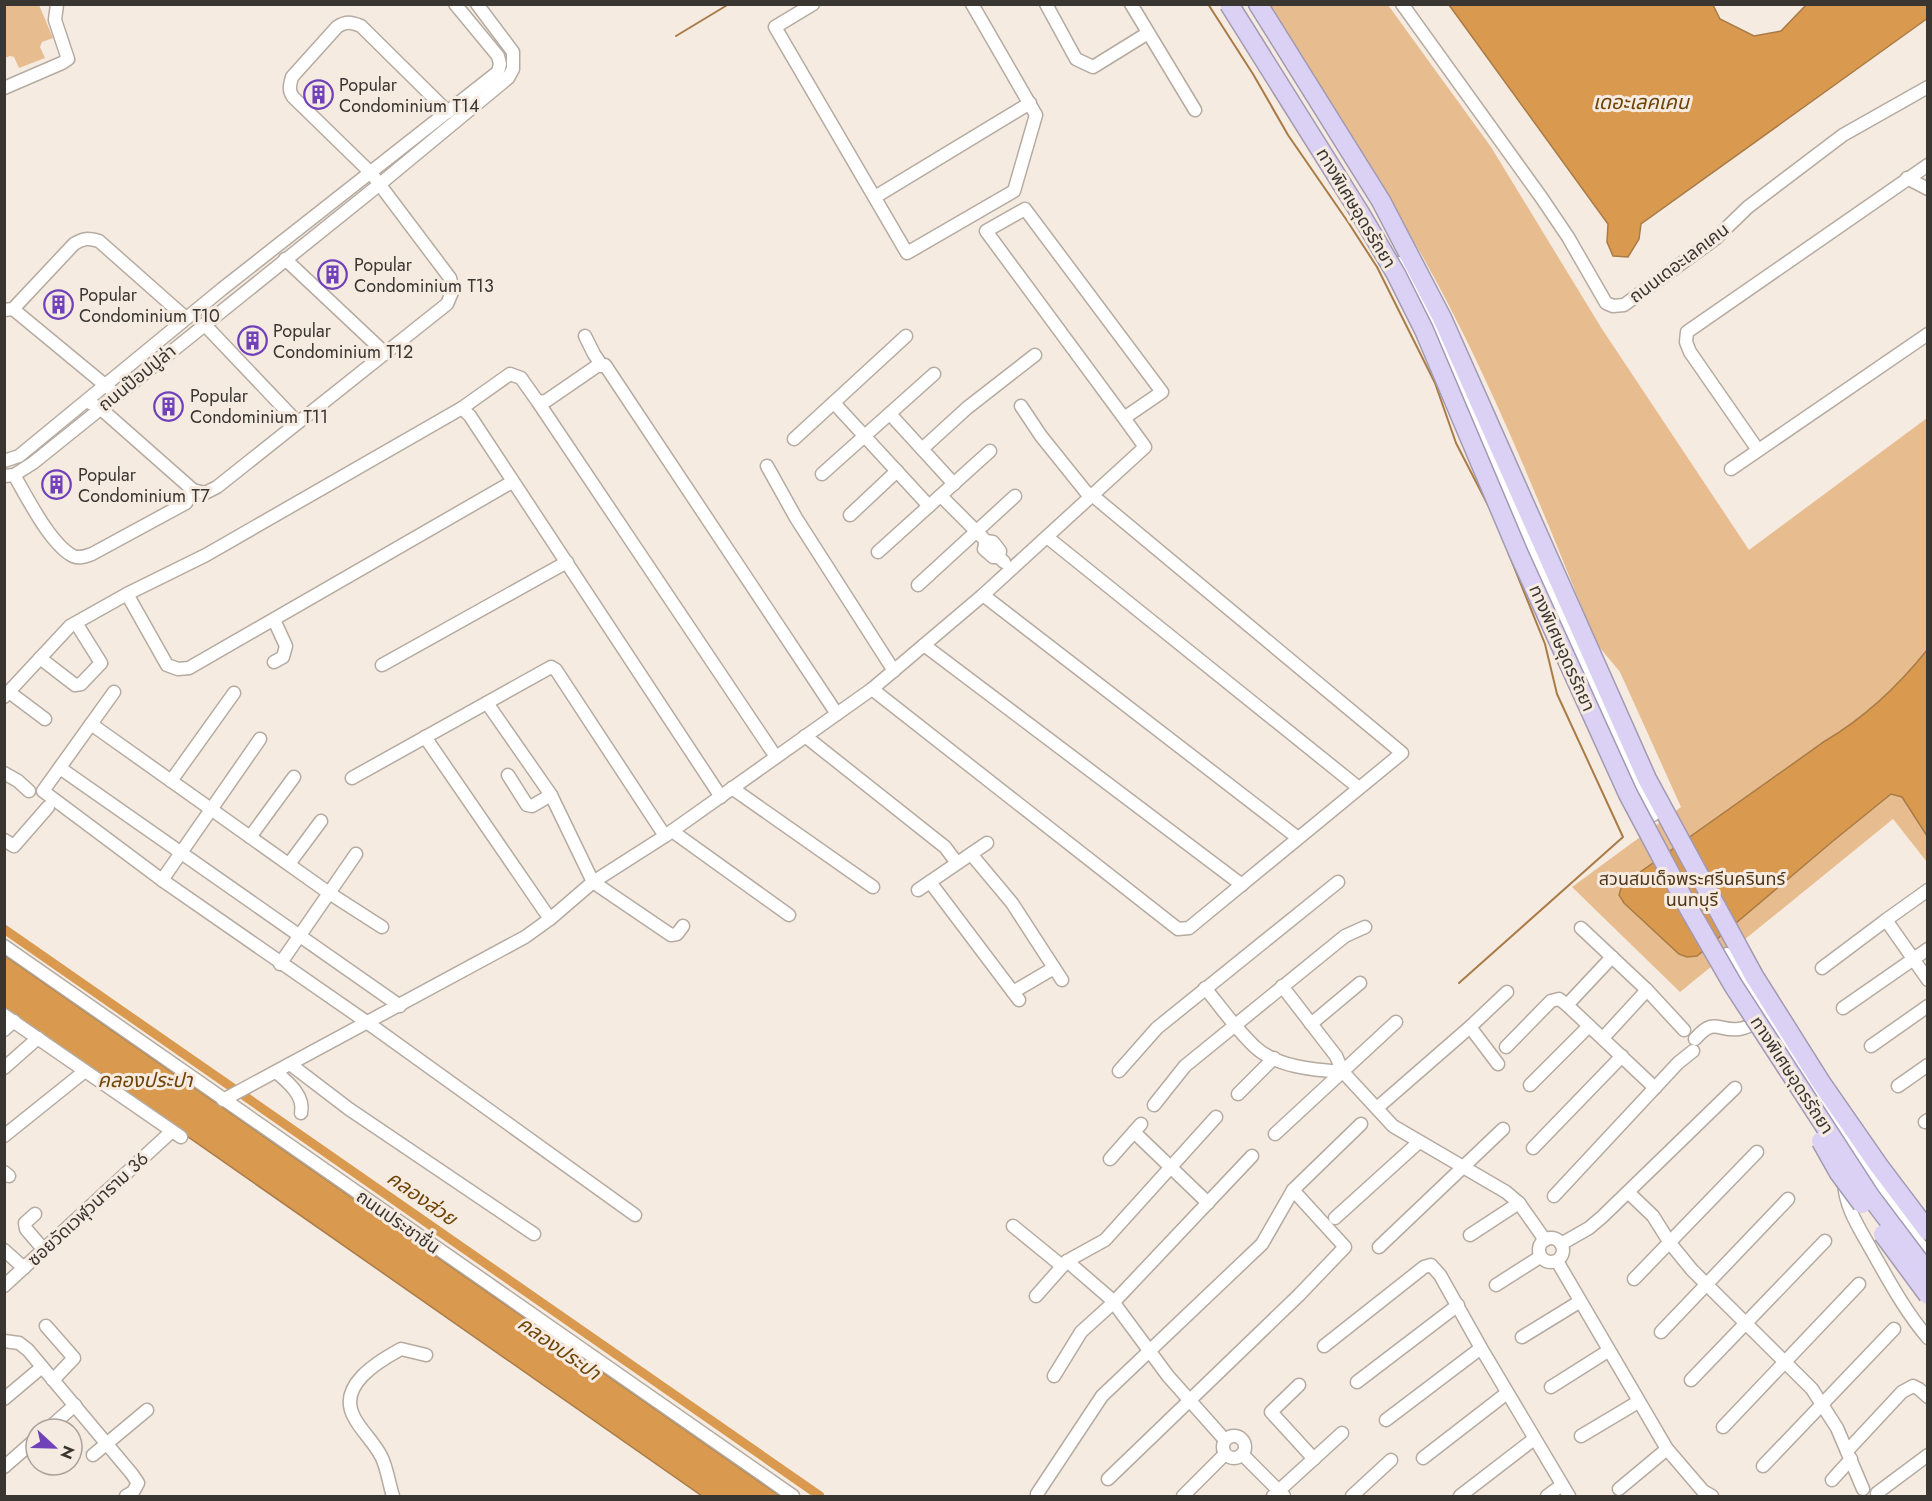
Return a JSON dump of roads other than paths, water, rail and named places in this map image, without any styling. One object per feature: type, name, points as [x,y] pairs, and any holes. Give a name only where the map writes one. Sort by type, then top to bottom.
[{"type":"highway","name":"ทางพิเศษอุดรรัถยา","points":[[1229,4],[1396,274],[1424,330],[1518,552],[1628,794],[1733,985],[1870,1196],[1928,1273]]},
{"type":"highway","name":"ทางพิเศษอุดรรัถยา","points":[[1258,4],[1381,201],[1442,318],[1647,780],[1754,976],[1870,1165],[1928,1231]]},
{"type":"highway","points":[[1733,985],[1754,1026],[1839,1173],[1928,1296]]},
{"type":"highway","points":[[1870,1165],[1928,1213]]},
{"type":"street","points":[[4,88],[62,63],[68,58],[55,20],[57,4]]},
{"type":"street","points":[[455,4],[498,56],[500,64],[513,69],[513,52],[477,4]]},
{"type":"street","points":[[813,4],[775,27],[907,253],[1014,191],[1036,115],[972,4]]},
{"type":"street","points":[[1046,4],[1076,59],[1093,67],[1148,33]]},
{"type":"street","points":[[1131,4],[1195,110]]},
{"type":"street","points":[[1240,4],[1425,306],[1653,815]]},
{"type":"street","name":"ถนนเดอะเลคเคน","points":[[1401,4],[1541,197],[1568,237],[1606,303],[1613,306],[1624,305],[1715,239],[1748,207],[1843,135],[1928,87]]},
{"type":"street","points":[[87,401],[100,408],[193,490],[205,493],[217,487],[447,304],[453,290],[450,278],[371,173],[290,93],[289,86],[292,77],[337,27],[345,22],[362,26],[448,112]]},
{"type":"street","name":"ถนนป๊อปปูล่า","points":[[4,461],[19,456],[186,318],[498,72],[500,64]]},
{"type":"street","name":"ถนนป๊อปปูล่า","points":[[9,475],[33,463],[380,184],[508,78],[513,69]]},
{"type":"street","points":[[875,197],[1030,103]]},
{"type":"street","points":[[1758,450],[1690,352],[1686,342],[1687,332],[1928,165]]},
{"type":"street","points":[[1907,178],[1928,189]]},
{"type":"street","points":[[228,1103],[252,1084],[525,937],[593,882],[721,797],[872,689],[983,595],[1145,447],[986,231],[1025,209],[1162,392],[1124,418]]},
{"type":"street","points":[[116,395],[9,309],[74,244],[83,238],[90,238],[99,241],[186,318]]},
{"type":"street","points":[[285,259],[385,353]]},
{"type":"street","points":[[204,324],[297,422]]},
{"type":"street","points":[[1731,469],[1928,334]]},
{"type":"street","points":[[585,336],[602,366]]},
{"type":"street","points":[[794,439],[906,336]]},
{"type":"street","points":[[922,449],[967,408],[1035,355]]},
{"type":"street","points":[[538,402],[546,401],[597,366],[605,365],[837,714]]},
{"type":"street","points":[[45,719],[7,694],[70,626],[127,594],[206,555],[462,408],[510,374],[521,378],[538,402],[776,757]]},
{"type":"street","points":[[822,474],[934,375]]},
{"type":"street","points":[[834,403],[929,506]]},
{"type":"street","points":[[872,689],[1178,929],[1189,928],[1402,753],[1080,486],[1021,406]]},
{"type":"street","points":[[462,408],[470,416],[721,797]]},
{"type":"street","points":[[890,414],[954,484]]},
{"type":"street","points":[[879,552],[990,451]]},
{"type":"street","points":[[766,466],[796,518],[894,671]]},
{"type":"street","points":[[850,515],[897,471]]},
{"type":"street","points":[[9,475],[55,539],[73,556],[83,557],[186,502],[193,490]]},
{"type":"street","points":[[127,594],[167,665],[178,669],[189,668],[512,482]]},
{"type":"street","points":[[941,496],[986,541],[993,542],[1000,551],[999,557],[1011,569]]},
{"type":"street","points":[[918,585],[1015,496]]},
{"type":"street","points":[[1047,537],[1359,788]]},
{"type":"street","points":[[382,665],[567,562]]},
{"type":"street","points":[[983,595],[1298,838]]},
{"type":"street","points":[[274,620],[286,646],[284,657],[274,662]]},
{"type":"street","points":[[40,658],[75,685],[81,684],[101,663],[76,623]]},
{"type":"street","points":[[924,645],[1242,885]]},
{"type":"street","points":[[352,778],[551,667],[556,670],[668,833],[789,915]]},
{"type":"street","points":[[114,692],[43,791],[162,880],[368,1023],[635,1215]]},
{"type":"street","points":[[171,781],[234,693]]},
{"type":"street","points":[[487,702],[551,795],[593,882],[671,935],[677,934],[683,926]]},
{"type":"street","points":[[91,724],[329,893],[382,927]]},
{"type":"street","points":[[805,736],[945,847],[957,864]]},
{"type":"street","points":[[425,737],[550,919]]},
{"type":"street","points":[[162,880],[260,740]]},
{"type":"street","points":[[60,768],[400,1006]]},
{"type":"street","points":[[4,773],[29,791]]},
{"type":"street","points":[[508,775],[527,805],[532,806],[551,795]]},
{"type":"street","points":[[250,837],[294,777]]},
{"type":"street","points":[[732,788],[873,887]]},
{"type":"street","points":[[4,840],[14,846],[48,807]]},
{"type":"street","points":[[289,864],[321,821]]},
{"type":"street","points":[[918,890],[987,843]]},
{"type":"street","points":[[280,964],[356,854]]},
{"type":"street","points":[[971,854],[1012,903],[1062,980]]},
{"type":"street","points":[[930,882],[1016,996],[1054,968]]},
{"type":"street","points":[[1119,1071],[1157,1028],[1338,882]]},
{"type":"street","points":[[1822,968],[1928,890]]},
{"type":"street","points":[[1886,920],[1928,980]]},
{"type":"street","points":[[1154,1105],[1185,1066],[1345,936],[1365,927]]},
{"type":"street","points":[[1581,928],[1647,990],[1684,1030]]},
{"type":"street","name":"ถนนประชาชื่น","points":[[4,946],[793,1497]]},
{"type":"street","points":[[1843,1008],[1928,948]]},
{"type":"street","points":[[1728,954],[1928,1255]]},
{"type":"street","points":[[1568,1005],[1612,957]]},
{"type":"street","points":[[1311,1024],[1360,983]]},
{"type":"street","points":[[1282,987],[1336,1056],[1343,1072],[1393,1126],[1506,1192],[1519,1203],[1545,1240]]},
{"type":"street","points":[[1205,988],[1255,1048],[1274,1058],[1303,1068],[1343,1072]]},
{"type":"street","points":[[1603,1038],[1647,990]]},
{"type":"street","points":[[1377,1108],[1507,992]]},
{"type":"street","points":[[1506,1047],[1553,999],[1559,999],[1655,1088]]},
{"type":"street","points":[[1871,1046],[1928,1006]]},
{"type":"street","points":[[1554,1196],[1678,1063],[1707,1028],[1714,1026],[1743,1028],[1770,1020]]},
{"type":"street","points":[[4,1136],[85,1071],[38,1038],[8,1022]]},
{"type":"street","points":[[1275,1134],[1396,1022]]},
{"type":"street","points":[[1530,1085],[1589,1026]]},
{"type":"street","points":[[1470,1027],[1498,1064]]},
{"type":"street","points":[[4,1068],[38,1038]]},
{"type":"street","points":[[1533,1148],[1622,1056]]},
{"type":"street","points":[[1238,1094],[1274,1058]]},
{"type":"street","points":[[290,1064],[349,1109],[534,1234]]},
{"type":"street","points":[[1898,1086],[1928,1065]]},
{"type":"street","name":"ซอยวัดเวฬุวนาราม 36","points":[[4,1286],[176,1134],[85,1071]]},
{"type":"street","points":[[276,1072],[297,1094],[303,1105],[301,1113]]},
{"type":"street","points":[[1562,1244],[1589,1228],[1629,1193],[1735,1088]]},
{"type":"street","points":[[1036,1296],[1065,1264],[1105,1240],[1216,1118]]},
{"type":"street","points":[[1037,1494],[1102,1396],[1262,1244],[1293,1190],[1360,1124]]},
{"type":"street","points":[[1110,1159],[1137,1128],[1208,1203]]},
{"type":"street","points":[[1379,1247],[1503,1129]]},
{"type":"street","points":[[1335,1218],[1419,1142]]},
{"type":"street","points":[[1634,1279],[1757,1152]]},
{"type":"street","points":[[1054,1376],[1081,1332],[1113,1303],[1252,1156]]},
{"type":"street","points":[[1870,1165],[1848,1173],[1844,1182],[1847,1204],[1904,1306],[1928,1338]]},
{"type":"street","points":[[1108,1479],[1345,1247],[1293,1190]]},
{"type":"street","points":[[1629,1193],[1653,1216],[1682,1259],[1808,1384],[1837,1428],[1849,1455],[1860,1493],[1871,1488],[1877,1495],[1928,1455]]},
{"type":"street","points":[[1660,1332],[1788,1199]]},
{"type":"street","points":[[1470,1235],[1519,1203]]},
{"type":"street","points":[[35,1214],[25,1223],[26,1229],[44,1250]]},
{"type":"street","points":[[1014,1226],[1113,1303],[1189,1399],[1225,1440]]},
{"type":"street","points":[[1554,1238],[1562,1244],[1563,1253],[1557,1261],[1548,1262],[1540,1257],[1539,1247],[1545,1240],[1554,1238]]},
{"type":"street","points":[[1691,1380],[1825,1240]]},
{"type":"street","points":[[4,1250],[24,1268]]},
{"type":"street","points":[[1496,1285],[1540,1257]]},
{"type":"street","points":[[1557,1261],[1667,1449],[1704,1495]]},
{"type":"street","points":[[1324,1346],[1424,1267],[1431,1265],[1458,1305],[1569,1497]]},
{"type":"street","points":[[1722,1427],[1859,1284]]},
{"type":"street","points":[[1522,1337],[1580,1302]]},
{"type":"street","points":[[1357,1382],[1458,1305]]},
{"type":"street","points":[[46,1326],[75,1358],[53,1380]]},
{"type":"street","points":[[1763,1466],[1894,1329]]},
{"type":"street","points":[[4,1341],[19,1343],[28,1350],[138,1483],[133,1492],[126,1497]]},
{"type":"street","points":[[1386,1420],[1481,1348]]},
{"type":"street","points":[[393,1497],[382,1457],[354,1418],[348,1403],[350,1394],[355,1383],[387,1357],[401,1349],[426,1355]]},
{"type":"street","points":[[1551,1387],[1608,1351]]},
{"type":"street","points":[[4,1399],[42,1367]]},
{"type":"street","points":[[1299,1386],[1271,1413],[1314,1459]]},
{"type":"street","points":[[1832,1480],[1849,1455],[1902,1392],[1913,1386],[1928,1397]]},
{"type":"street","points":[[1423,1458],[1507,1393]]},
{"type":"street","points":[[1581,1436],[1638,1402]]},
{"type":"street","points":[[62,1417],[75,1405]]},
{"type":"street","points":[[93,1455],[147,1410]]},
{"type":"street","points":[[1242,1454],[1279,1495],[1342,1433]]},
{"type":"street","points":[[1232,1436],[1239,1437],[1245,1447],[1242,1454],[1236,1458],[1225,1454],[1223,1447],[1225,1440],[1232,1436]]},
{"type":"street","points":[[1460,1496],[1534,1438]]},
{"type":"street","points":[[1619,1489],[1667,1449]]},
{"type":"street","points":[[4,1467],[24,1450]]},
{"type":"street","points":[[1183,1497],[1225,1454]]},
{"type":"street","points":[[1353,1497],[1391,1460]]},
{"type":"street","points":[[1547,1497],[1562,1485]]},
{"type":"water","name":"เดอะเลคเคน","points":[[1449,5],[1713,5],[1720,19],[1754,36],[1781,31],[1806,5],[1927,5],[1928,18],[1641,224],[1639,239],[1628,257],[1613,256],[1607,242],[1608,224]]},
{"type":"water","points":[[1927,650],[1927,836],[1902,797],[1891,794],[1697,956],[1687,957],[1679,954],[1624,903],[1619,895],[1622,885],[1853,722],[1893,688]]},
{"type":"water","name":"คลองประปา","points":[[4,955],[780,1496],[702,1496],[5,1009]]},
{"type":"waterway","points":[[676,36],[729,4]]},
{"type":"waterway","points":[[1208,4],[1253,74],[1288,135],[1377,267],[1435,383],[1456,443],[1491,511]]},
{"type":"waterway","points":[[1459,983],[1623,837],[1557,694],[1545,644],[1508,552]]},
{"type":"waterway","name":"คลองส่วย","points":[[4,929],[820,1496]]},
{"type":"place","name":"Popular Condominium T14","points":[[318,95]]},
{"type":"place","name":"Popular Condominium T13","points":[[333,275]]},
{"type":"place","name":"Popular Condominium T10","points":[[58,305]]},
{"type":"place","name":"Popular Condominium T12","points":[[252,341]]},
{"type":"place","name":"Popular Condominium T11","points":[[169,406]]},
{"type":"place","name":"Popular Condominium T7","points":[[57,485]]},
{"type":"park label","name":"สวนสมเด็จพระศรีนครินทร์ นนทบุรี","points":[[1692,889]]}]
